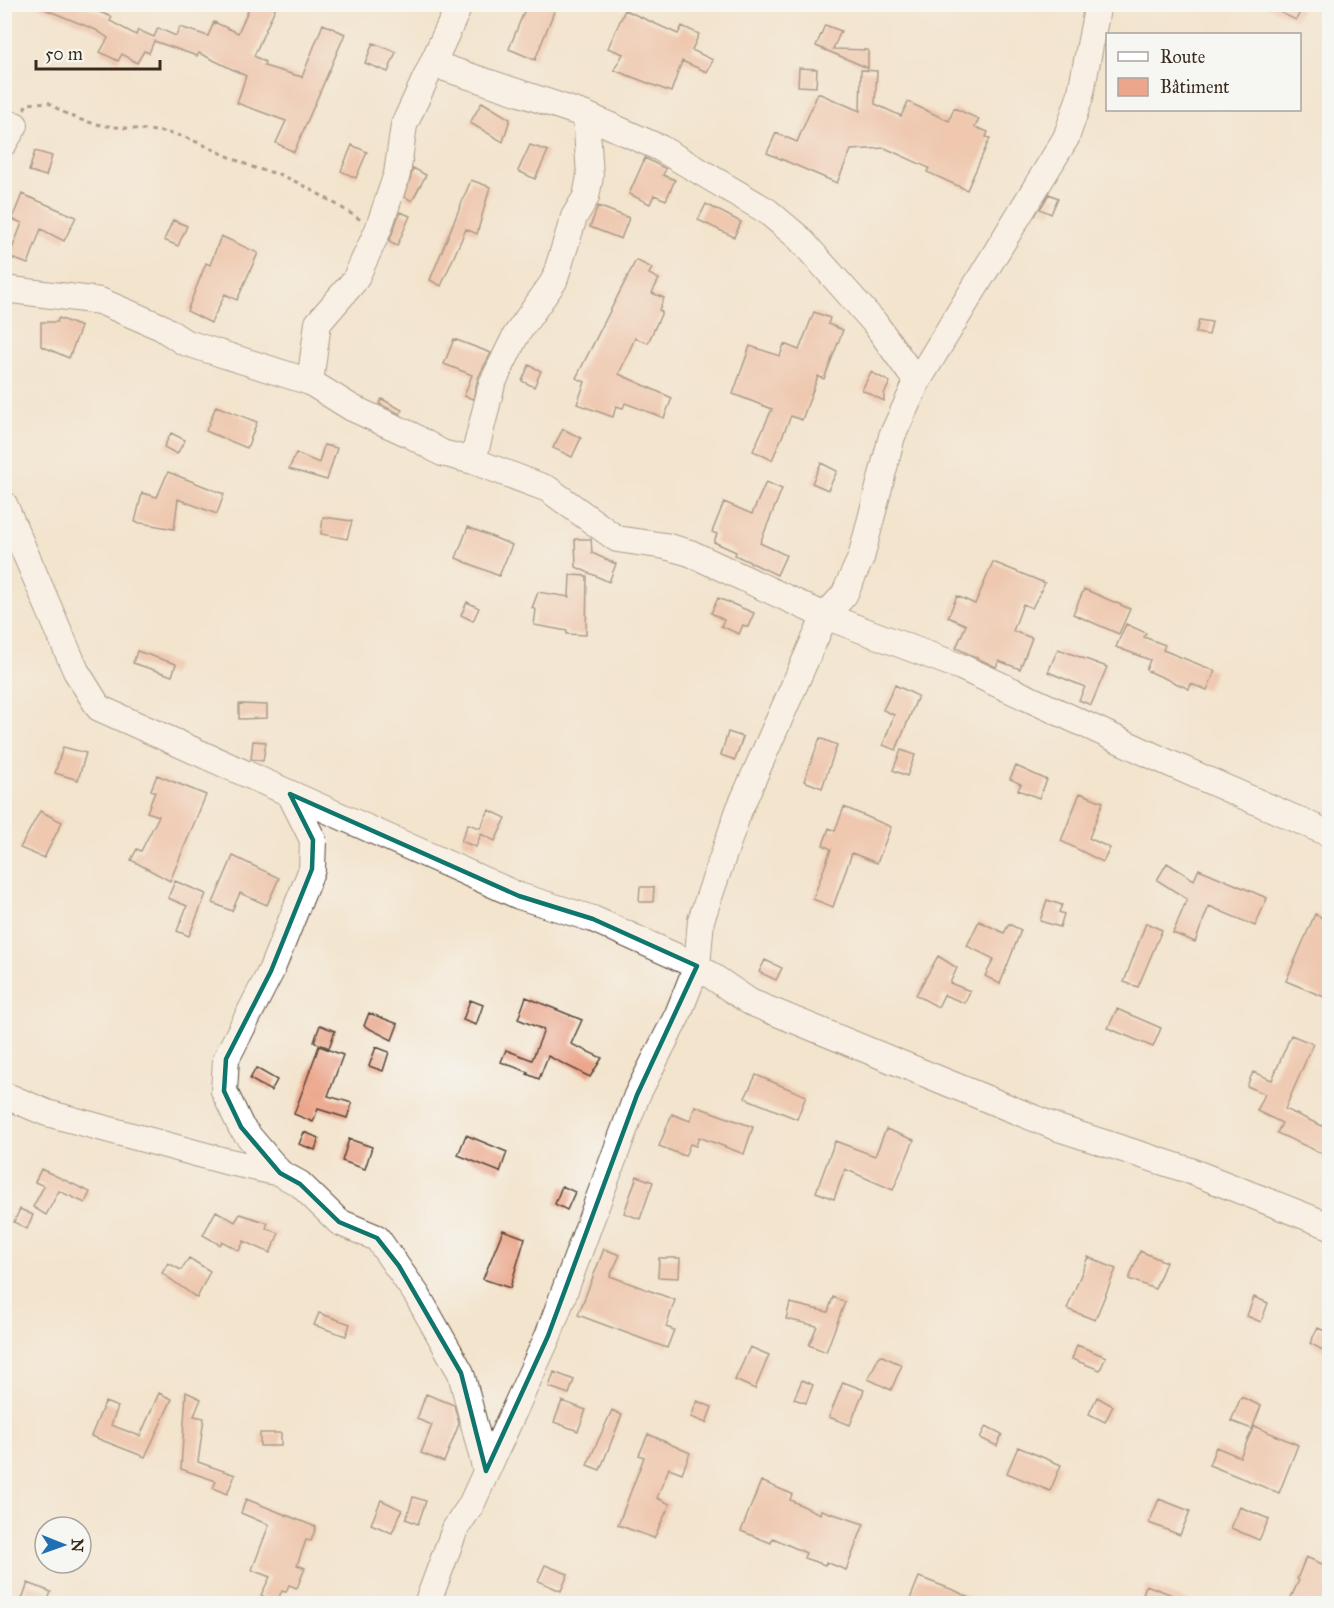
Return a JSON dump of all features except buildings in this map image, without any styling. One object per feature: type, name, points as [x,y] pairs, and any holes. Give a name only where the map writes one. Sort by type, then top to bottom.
[{"type":"street","points":[[310,382],[318,323],[355,280],[378,230],[397,174],[405,126],[460,4]]},
{"type":"street","points":[[427,1604],[455,1529],[471,1505],[548,1336],[638,1095],[678,1014],[697,966],[701,920],[740,810],[825,616],[844,595],[861,558],[892,436],[917,382],[1066,138],[1080,97],[1098,4]]},
{"type":"street","points":[[433,64],[586,115],[660,148],[767,210],[799,238],[874,322],[917,382]]},
{"type":"street","points":[[473,461],[492,384],[516,335],[554,281],[574,217],[586,197],[590,176],[586,115]]},
{"type":"street","points":[[4,290],[100,301],[161,327],[184,342],[310,382],[352,408],[411,435],[442,453],[473,461],[548,489],[617,540],[665,546],[690,552],[825,616],[961,667],[1329,834]]},
{"type":"street","points":[[4,504],[76,671],[99,708],[519,896],[593,919],[697,966],[750,1002],[1058,1128],[1188,1170],[1329,1226]]},
{"type":"street","points":[[280,1173],[241,1127],[224,1091],[226,1059],[271,970],[312,869],[313,840],[290,794]]},
{"type":"street","points":[[4,1095],[48,1113],[225,1161],[280,1173],[300,1184],[339,1222],[376,1238],[399,1266],[461,1373],[486,1471]]},
{"type":"path","points":[[10,134],[27,104],[48,102],[60,112],[111,129],[165,133],[187,138],[256,169],[280,175],[326,198],[378,230]]},
{"type":"highlighted area","points":[[290,794],[519,896],[593,919],[697,966],[637,1095],[548,1336],[486,1471],[461,1373],[399,1266],[377,1238],[339,1222],[300,1184],[280,1173],[241,1127],[224,1091],[226,1059],[271,971],[312,869],[313,840]]}]
